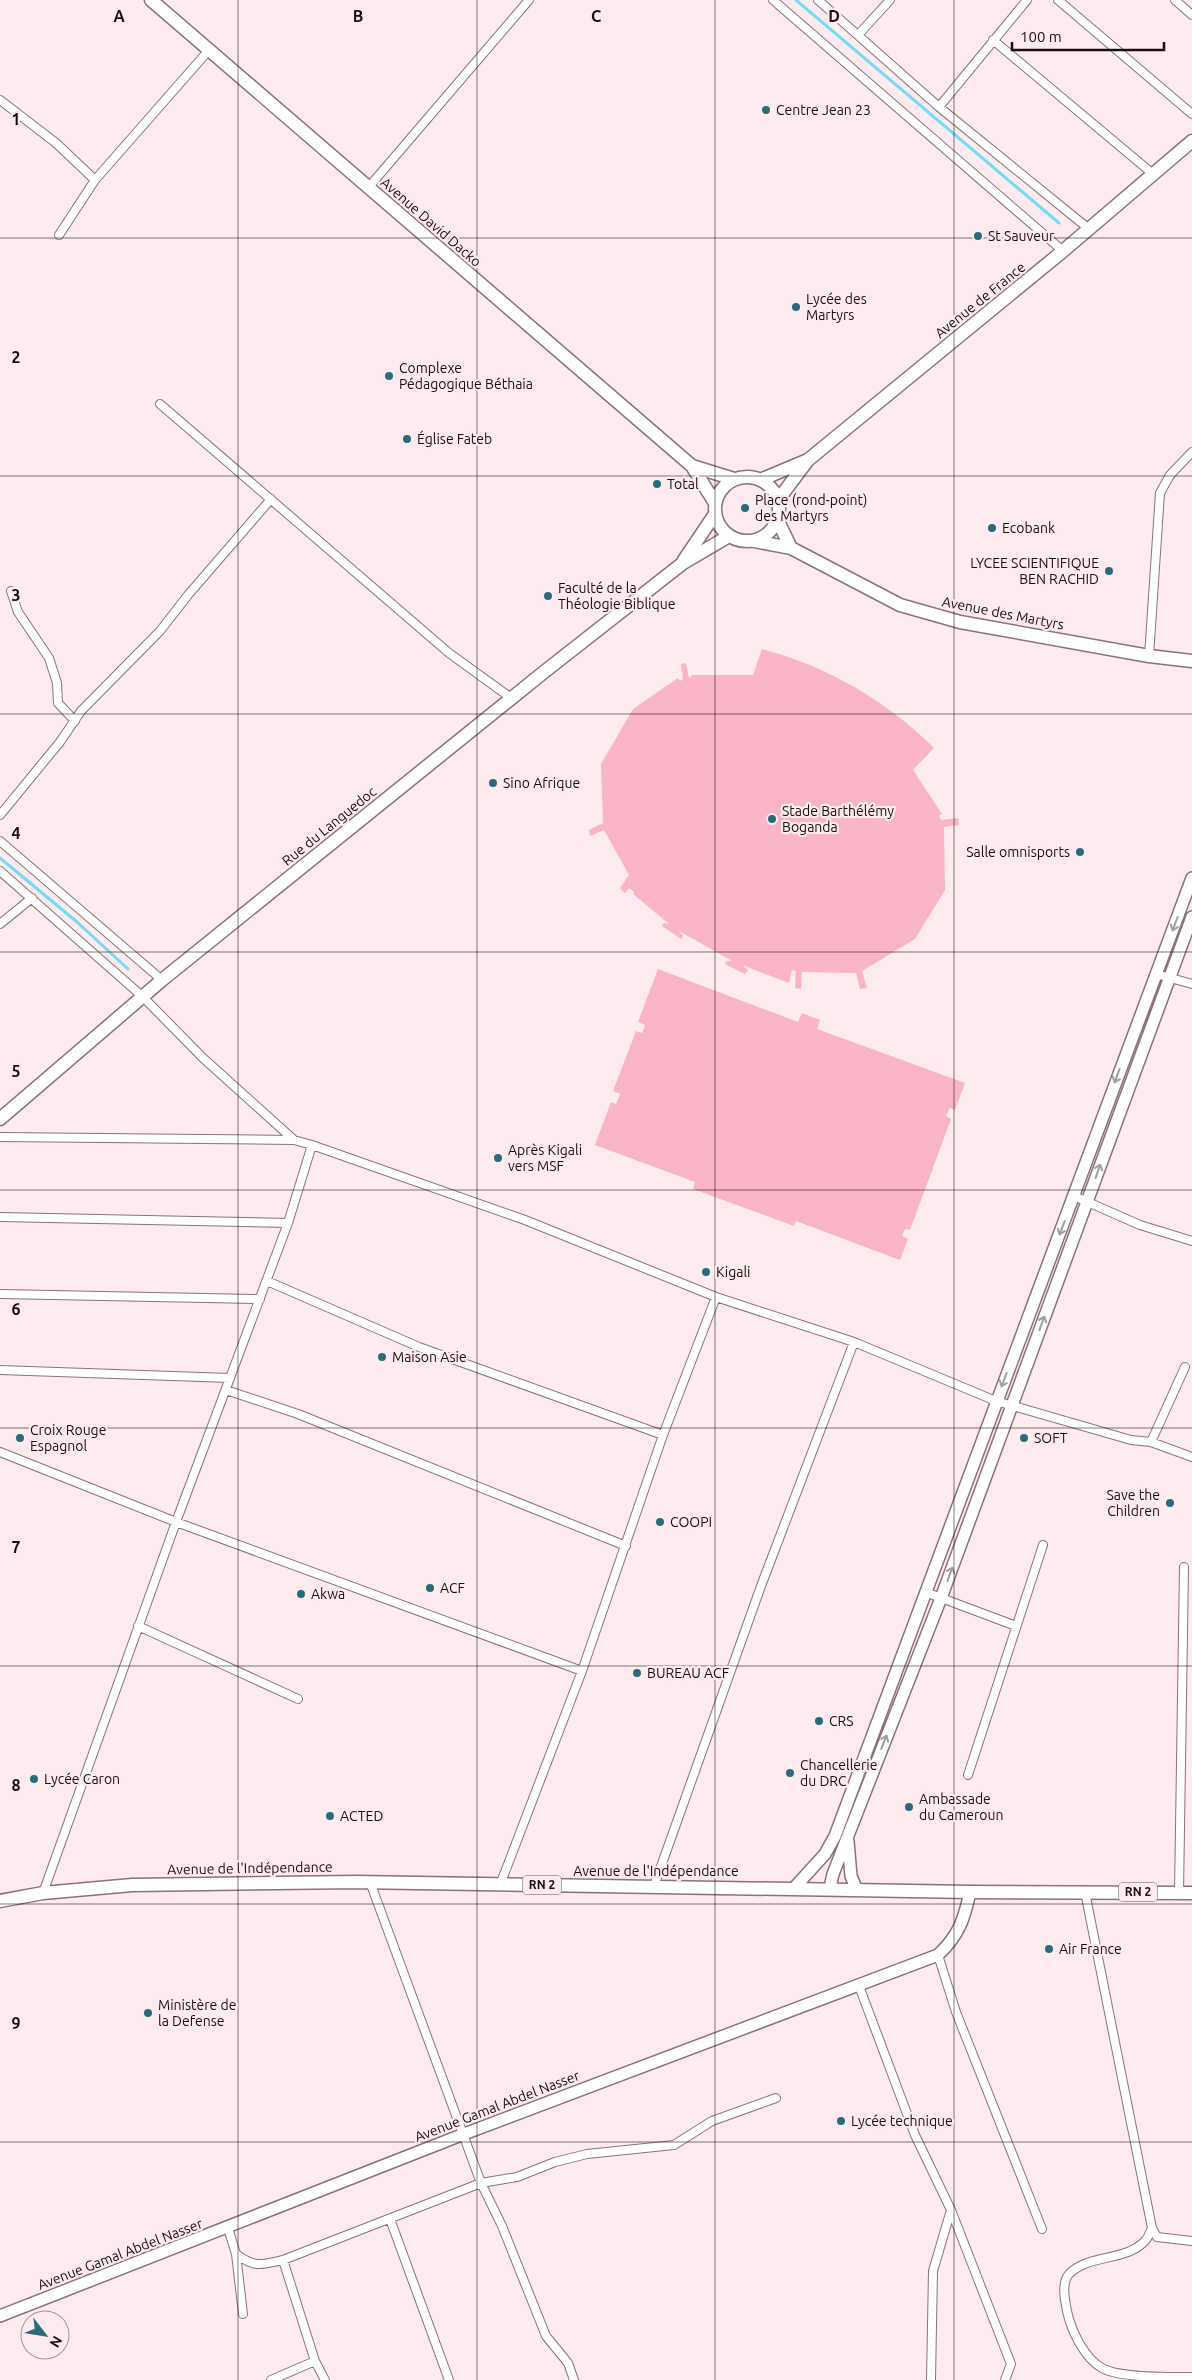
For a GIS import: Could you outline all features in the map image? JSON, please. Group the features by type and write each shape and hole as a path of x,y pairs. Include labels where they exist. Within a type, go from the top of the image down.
{"main road":[{"name":"Avenue David Dacko","path":"151,0 692,466 715,508"},
{"name":"Avenue de France","path":"778,500 808,460 1063,251 1192,141"},
{"name":"Avenue de France","path":"760,480 808,460"},
{"name":"Avenue David Dacko","path":"692,466 734,480"},
{"path":"777,519 765,536 754,541 740,541 729,536 718,524 715,508 722,489 734,480 747,477 760,480 771,487 778,500 777,519 791,548"},
{"name":"Rue du Languedoc","path":"683,562 715,508"},
{"name":"Rue du Languedoc","path":"0,1119 162,980 511,698 683,562 729,536"},
{"name":"Avenue des Martyrs","path":"754,541 791,548 900,605 960,622 1149,656 1192,661"},
{"name":"Avenue de l'Indépendance","path":"0,1901 43,1893 132,1885 370,1882 856,1888 970,1892 1192,1892"}],"street":[{"path":"368,188 530,0"},
{"path":"774,0 1063,251"},
{"path":"818,0 939,107 1089,229"},
{"path":"858,35 890,0"},
{"path":"939,107 1027,0"},
{"path":"1058,0 1192,114"},
{"path":"1175,0 1192,14"},
{"path":"993,40 1154,174"},
{"path":"59,235 95,180 209,50"},
{"path":"0,100 56,142 95,180"},
{"path":"160,404 449,653 511,698"},
{"path":"1149,656 1160,493 1170,475 1192,452"},
{"path":"0,815 42,765 81,711 160,631 188,595 271,499"},
{"path":"11,591 18,612 49,658 57,683 58,703 75,721"},
{"path":"0,841 162,980"},
{"path":"0,871 143,997 203,1058 294,1140"},
{"path":"795,1887 826,1854 835,1836 928,1593 996,1401 1192,878"},
{"path":"0,924 32,898"},
{"path":"830,1888 833,1874 941,1598 1192,917"},
{"path":"1156,974 1192,984"},
{"path":"0,1137 294,1140 525,1220 716,1298 854,1342 996,1401 1130,1440 1151,1442 1192,1457"},
{"path":"43,1893 176,1522 288,1223 312,1145"},
{"path":"1074,1196 1140,1225 1192,1242"},
{"path":"0,1217 288,1223"},
{"path":"267,1281 419,1347 663,1435"},
{"path":"0,1294 260,1299"},
{"path":"500,1885 582,1671 663,1435 716,1298"},
{"path":"654,1886 762,1586 854,1342"},
{"path":"1151,1442 1185,1367"},
{"path":"0,1370 230,1378"},
{"path":"226,1390 298,1414 626,1546"},
{"path":"0,1452 176,1522 582,1671"},
{"path":"968,1775 1043,1545"},
{"path":"1179,1892 1184,1568"},
{"path":"928,1593 1016,1626"},
{"path":"138,1626 298,1699"},
{"path":"848,1836 848,1857 856,1888"},
{"path":"370,1882 481,2183 502,2226 546,2336 568,2362 574,2380"},
{"name":"Avenue Gamal Abdel Nasser","path":"0,2316 464,2134 938,1955 952,1941 960,1928 970,1892"},
{"path":"1085,1892 1152,2228 1157,2237 1192,2240"},
{"path":"938,1955 956,2012 1042,2229"},
{"path":"859,1986 915,2135 951,2210 1011,2364 1005,2380"},
{"path":"236,2254 249,2264 257,2265 283,2260 481,2183 518,2177 555,2162 587,2154 674,2145 712,2120 776,2098"},
{"path":"931,2380 932,2271 951,2210"},
{"path":"390,2218 449,2380"},
{"path":"228,2228 236,2254 243,2314"},
{"path":"1152,2228 1145,2241 1128,2252 1080,2265 1068,2276 1064,2294 1070,2323 1086,2354 1101,2368 1115,2373 1192,2378"},
{"path":"283,2260 315,2361 325,2380"},
{"path":"271,2380 315,2361"}],"shaded area":[{"name":"Stade Barthélémy Boganda","path":"762,649 786,656 833,675 876,701 916,731 934,748 913,770 942,814 939,815 941,820 958,818 959,825 944,827 945,890 915,939 862,971 867,988 860,989 856,973 802,972 801,989 795,988 796,971 792,970 789,983 742,965 748,970 745,974 725,964 726,961 732,961 679,931 683,936 681,939 662,926 664,923 669,924 633,894 634,892 629,888 625,893 620,888 629,875 604,830 590,836 589,830 603,823 601,764 633,709 678,678 680,681 683,679 681,664 686,663 689,678 693,675 753,675"},
{"path":"658,969 798,1022 802,1013 820,1020 817,1029 965,1083 955,1110 950,1108 946,1116 951,1119 910,1230 905,1229 902,1236 908,1239 900,1260 796,1221 794,1226 693,1189 695,1182 595,1145 611,1102 616,1104 620,1094 613,1091 636,1031 642,1033 645,1025 638,1022"}],"waterway":[{"path":"796,0 1059,223"},
{"path":"0,858 77,922 128,969"}],"place":[{"name":"Centre Jean 23","path":"766,110"},
{"name":"St Sauveur","path":"978,236"},
{"name":"Lycée des Martyrs","path":"796,307"},
{"name":"Complexe Pédagogique Béthaia","path":"389,376"},
{"name":"Église Fateb","path":"407,439"},
{"name":"Total","path":"657,484"},
{"name":"Place (rond-point) des Martyrs","path":"745,508"},
{"name":"Ecobank","path":"992,528"},
{"name":"LYCEE SCIENTIFIQUE BEN RACHID","path":"1109,571"},
{"name":"Faculté de la Théologie Biblique","path":"548,596"},
{"name":"Sino Afrique","path":"493,783"},
{"name":"Stade Barthélémy Boganda","path":"772,819"},
{"name":"Salle omnisports","path":"1080,852"},
{"name":"Après Kigali vers MSF","path":"498,1158"},
{"name":"Kigali","path":"706,1272"},
{"name":"Maison Asie","path":"382,1357"},
{"name":"Croix Rouge Espagnol","path":"20,1438"},
{"name":"SOFT","path":"1024,1438"},
{"name":"Save the Children","path":"1170,1503"},
{"name":"COOPI","path":"660,1522"},
{"name":"ACF","path":"430,1588"},
{"name":"Akwa","path":"301,1594"},
{"name":"BUREAU ACF","path":"637,1673"},
{"name":"CRS","path":"819,1721"},
{"name":"Chancellerie du DRC","path":"790,1773"},
{"name":"Lycée Caron","path":"34,1779"},
{"name":"Ambassade du Cameroun","path":"909,1807"},
{"name":"ACTED","path":"330,1816"},
{"name":"Air France","path":"1049,1949"},
{"name":"Ministère de la Defense","path":"148,2013"},
{"name":"Lycée technique","path":"841,2121"}]}
